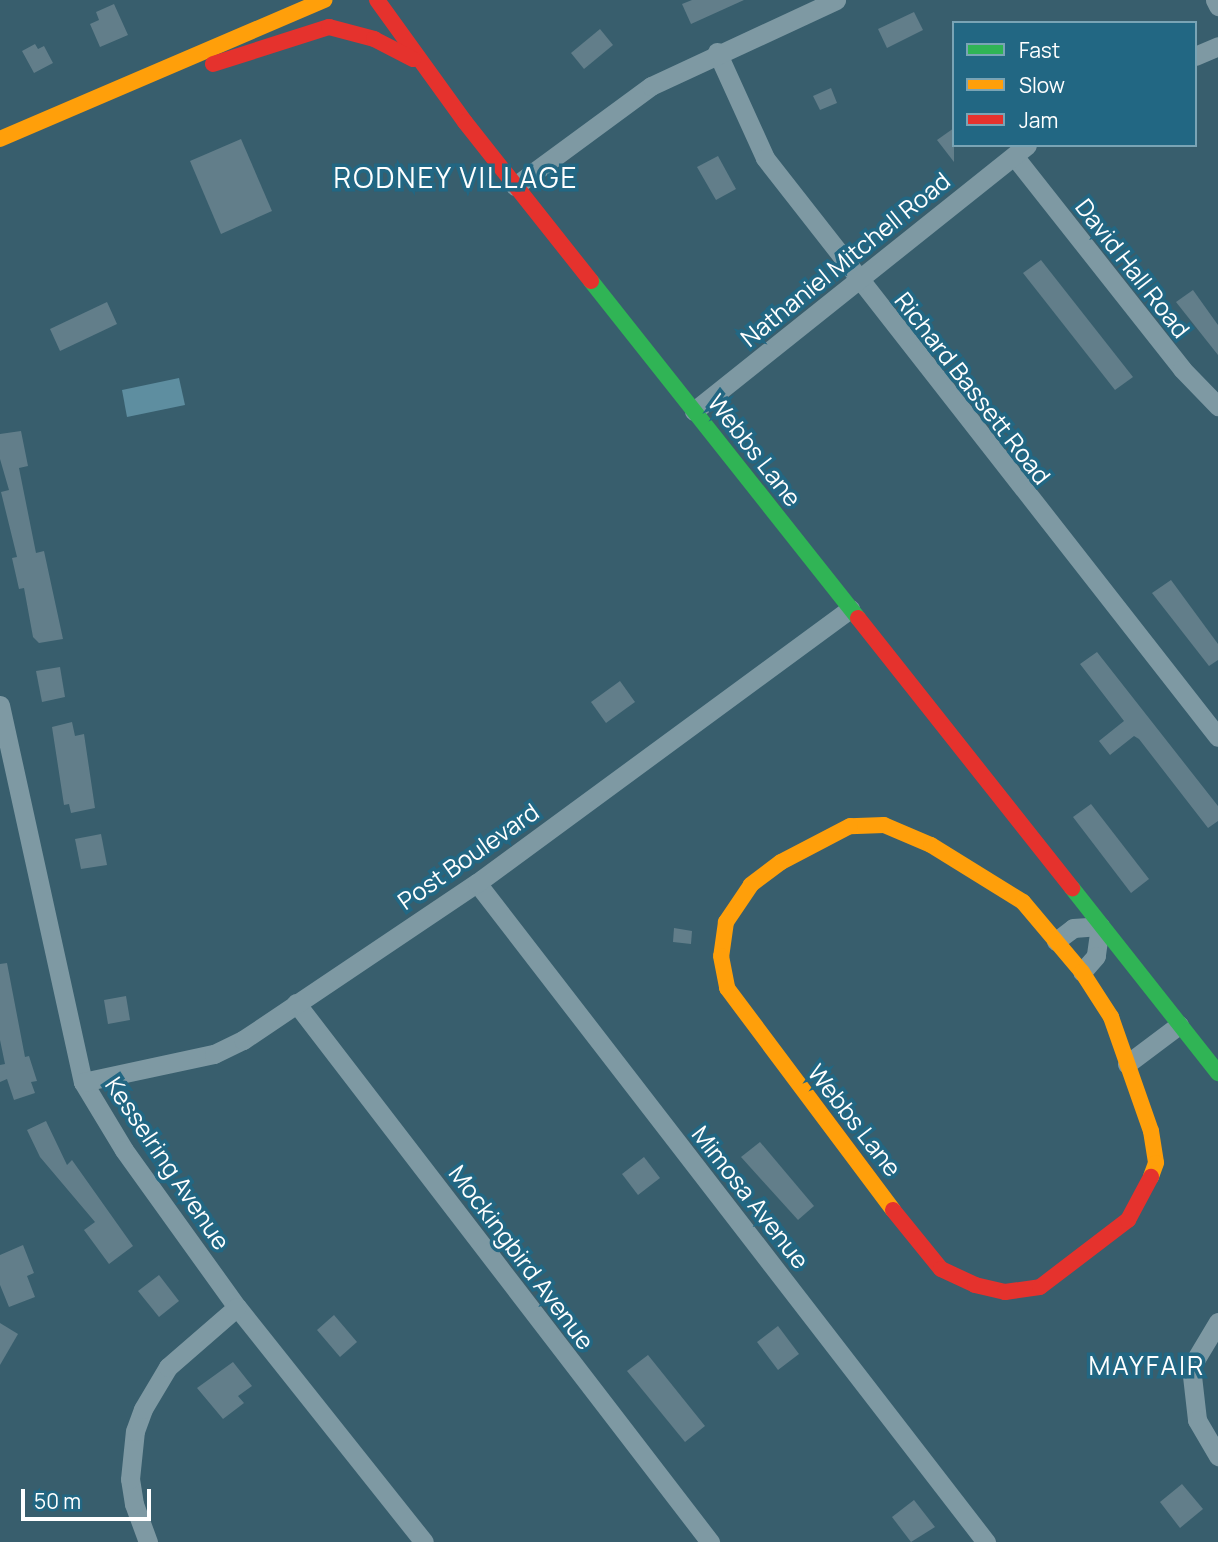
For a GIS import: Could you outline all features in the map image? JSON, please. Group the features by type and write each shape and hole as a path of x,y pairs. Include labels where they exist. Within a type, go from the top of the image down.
{"street":[{"path":"272,24 294,0"},
{"path":"0,139 130,86 325,0"},
{"name":"Webbs Lane","path":"377,0 419,62 515,186 1218,1073"},
{"path":"515,186 632,97 717,52 836,0"},
{"path":"1215,0 1218,6"},
{"path":"130,86 249,55 316,28 356,32 419,62"},
{"path":"1197,55 1218,46"},
{"name":"Richard Bassett Road","path":"717,52 765,158 857,281 1218,737"},
{"name":"Nathaniel Mitchell Road","path":"694,411 1021,151"},
{"name":"David Hall Road","path":"1021,151 1182,369 1218,406"},
{"name":"Post Boulevard","path":"83,1082 214,1054 477,883 850,609"},
{"name":"Kesselring Avenue","path":"0,705 83,1082 124,1150 237,1307 424,1542"},
{"name":"Webbs Lane","path":"884,825 931,845 1023,902 1082,972 1111,1017 1151,1131 1156,1163 1146,1194 1128,1220 1040,1287 1005,1292 975,1285 941,1269 837,1140 749,1024 727,988 721,956 726,922 751,885 781,862 850,826 884,825"},
{"name":"Mimosa Avenue","path":"477,883 986,1542"},
{"path":"1056,941 1073,928 1100,926 1096,956 1082,972"},
{"name":"Mockingbird Avenue","path":"296,1003 710,1542"},
{"path":"1127,1064 1179,1025"},
{"path":"148,1542 134,1504 130,1479 142,1409 168,1367 237,1307"},
{"path":"1218,1322 1191,1367 1197,1420 1218,1456"}],"water":[{"path":"179,378 185,405 127,417 122,390"}],"building":[{"path":"692,0 744,0 691,24 682,4"},
{"path":"114,4 128,35 100,47 90,24 99,20 96,12"},
{"path":"914,12 923,30 887,48 878,29"},
{"path":"600,29 613,45 584,69 571,53"},
{"path":"35,44 38,49 44,46 53,63 34,73 22,51"},
{"path":"831,88 837,103 820,110 813,96"},
{"path":"952,129 954,162 937,140"},
{"path":"241,139 272,211 221,234 190,161"},
{"path":"718,156 736,189 716,200 697,167"},
{"path":"1041,260 1133,377 1115,390 1023,273"},
{"path":"1193,290 1218,325 1218,355 1176,302"},
{"path":"107,302 117,324 60,351 50,329"},
{"path":"21,431 28,466 19,468 36,553 44,551 63,639 39,643 33,637 24,588 19,589 12,558 17,557 1,492 9,490 0,459 0,434"},
{"path":"1171,580 1218,644 1218,660 1209,666 1152,593"},
{"path":"1097,652 1218,806 1218,821 1208,828 1139,739 1134,736 1110,755 1099,741 1124,721 1080,664"},
{"path":"60,667 65,697 42,702 36,671"},
{"path":"620,681 635,702 606,723 591,702"},
{"path":"72,722 75,736 84,734 95,808 71,813 69,804 64,805 52,727"},
{"path":"1091,804 1149,879 1131,893 1073,817"},
{"path":"101,834 107,865 81,869 75,839"},
{"path":"674,928 692,931 691,944 673,942"},
{"path":"7,963 25,1057 29,1056 37,1081 31,1082 35,1093 14,1100 7,1079 0,1082 0,1065 5,1064 0,1040 0,964"},
{"path":"126,996 130,1020 108,1024 104,1000"},
{"path":"46,1121 67,1165 72,1160 133,1246 109,1264 84,1230 95,1222 40,1157 27,1130"},
{"path":"760,1142 814,1206 798,1220 741,1157"},
{"path":"644,1157 660,1178 638,1195 622,1174"},
{"path":"23,1245 34,1273 27,1276 35,1297 9,1307 0,1285 0,1255"},
{"path":"159,1275 179,1301 159,1317 138,1291"},
{"path":"334,1315 357,1342 340,1357 317,1330"},
{"path":"0,1323 18,1334 0,1365"},
{"path":"778,1326 799,1354 778,1370 757,1342"},
{"path":"648,1355 705,1426 685,1442 627,1371"},
{"path":"233,1362 252,1386 238,1396 244,1403 223,1419 197,1388"},
{"path":"1182,1484 1203,1509 1180,1528 1160,1502"},
{"path":"914,1500 935,1527 911,1542 892,1517"}],"traffic: fast":[{"path":"591,281 858,618"},
{"path":"1072,888 1218,1073"}],"traffic: slow":[{"path":"0,139 325,0"},
{"path":"884,825 931,845 1023,902 1082,972 1111,1017 1151,1131 1156,1163 1151,1177"},
{"path":"884,825 850,826 781,862 751,885 726,922 721,956 727,988 893,1210"}],"traffic: jam":[{"path":"377,0 465,122 591,281"},
{"path":"213,64 329,27 374,39 413,59"},
{"path":"858,618 1072,888"},
{"path":"893,1210 941,1269 975,1285 1005,1292 1040,1287 1128,1220 1151,1177"}],"district":[{"name":"RODNEY VILLAGE","path":"456,177"},
{"name":"MAYFAIR","path":"1147,1366"}]}
